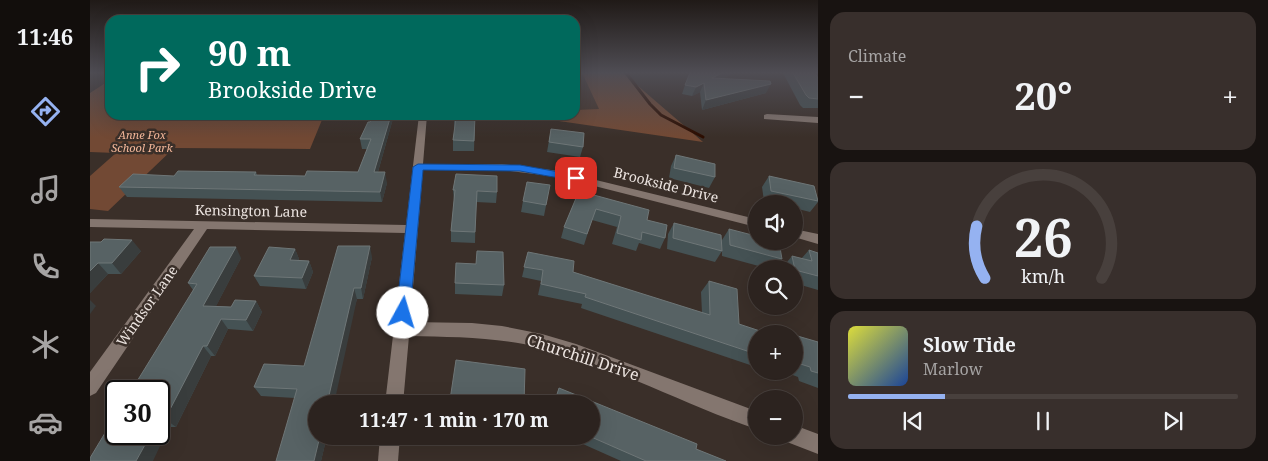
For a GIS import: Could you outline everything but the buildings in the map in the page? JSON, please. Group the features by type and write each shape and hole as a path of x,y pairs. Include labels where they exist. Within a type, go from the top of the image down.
{"street":[{"path":"767,117 818,120"},
{"path":"395,395 423,120"},
{"name":"Brookside Drive","path":"418,167 489,167 540,171 576,178 748,221"},
{"name":"Kensington Lane","path":"90,223 412,229"},
{"name":"Windsor Lane","path":"90,387 203,226"},
{"path":"803,235 818,239"},
{"name":"Churchill Drive","path":"402,330 472,330 502,333 542,341 576,351 748,417"},
{"path":"803,438 818,444"},
{"path":"388,461 389,445"}],"shaded area":[{"path":"580,95 592,95 600,110 580,110"}],"green space":[{"name":"Anne Fox School Park","path":"90,95 105,95 105,120 322,120 310,149 174,148 108,211 90,209 90,176 116,153 90,152"},
{"path":"592,95 648,95 703,142 552,120 580,120 580,110 599,109"}],"waterway":[{"path":"643,95 661,115 703,137"}],"route":[{"path":"403,313 418,167 520,168 576,178"}]}
